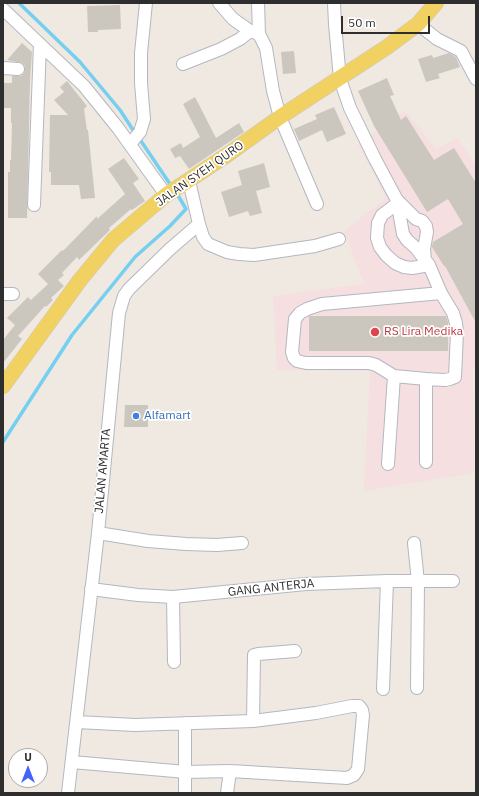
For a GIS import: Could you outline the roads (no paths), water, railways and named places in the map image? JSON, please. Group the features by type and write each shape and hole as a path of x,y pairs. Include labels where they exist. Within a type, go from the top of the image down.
{"main road":[{"name":"JALAN SYEH QURO","path":"3,386 80,280 113,240 167,195 280,117 340,79 418,24 436,3"}],"street":[{"path":"135,138 144,119 141,83 146,3"},
{"path":"219,3 234,19 254,33 266,48 280,117 317,204"},
{"path":"254,33 258,3"},
{"path":"334,3 340,79 354,117 374,159 398,202 426,226 427,232 424,249 427,263"},
{"path":"3,9 84,86 118,128 135,138 167,195"},
{"path":"418,24 437,39 461,51 476,79"},
{"path":"183,64 221,49 254,33"},
{"path":"34,205 40,44"},
{"path":"3,68 18,69"},
{"path":"186,183 203,237 208,244 227,252 254,255 314,246 339,239"},
{"path":"398,202 403,234 406,240 416,248 427,263 453,314 456,323 455,377 450,379 426,379 394,376 379,367 369,364 306,364 297,361 294,358 292,352 293,325 295,319 304,311 322,304 441,293"},
{"path":"398,202 382,215 378,223 376,238 380,247 386,255 404,267 412,268 427,263"},
{"name":"JALAN AMARTA","path":"68,793 98,532 107,426 121,305 124,296 130,289 170,249 199,224"},
{"path":"388,464 394,376"},
{"path":"426,379 426,462"},
{"path":"98,532 148,541 186,544 217,545 242,543"},
{"path":"414,543 418,582 417,688"},
{"path":"383,689 387,581"},
{"name":"GANG ANTERJA","path":"91,589 138,596 173,597 306,584 387,581 453,581"},
{"path":"173,597 174,662"},
{"path":"252,721 254,656 258,654 295,651"},
{"path":"72,762 186,772 230,771 348,778 354,776 358,769 363,716 362,710 359,706 352,706 316,713 252,721 135,725 76,722"},
{"path":"185,723 186,793"},
{"path":"227,793 230,771"}],"waterway":[{"path":"19,3 80,62 120,110 135,133"},
{"path":"139,138 172,187"},
{"path":"3,442 72,335 135,257 170,226 186,209 176,192"}],"place":[{"name":"RS Lira Medika","path":"375,332"},
{"name":"Alfamart","path":"136,416"}]}
